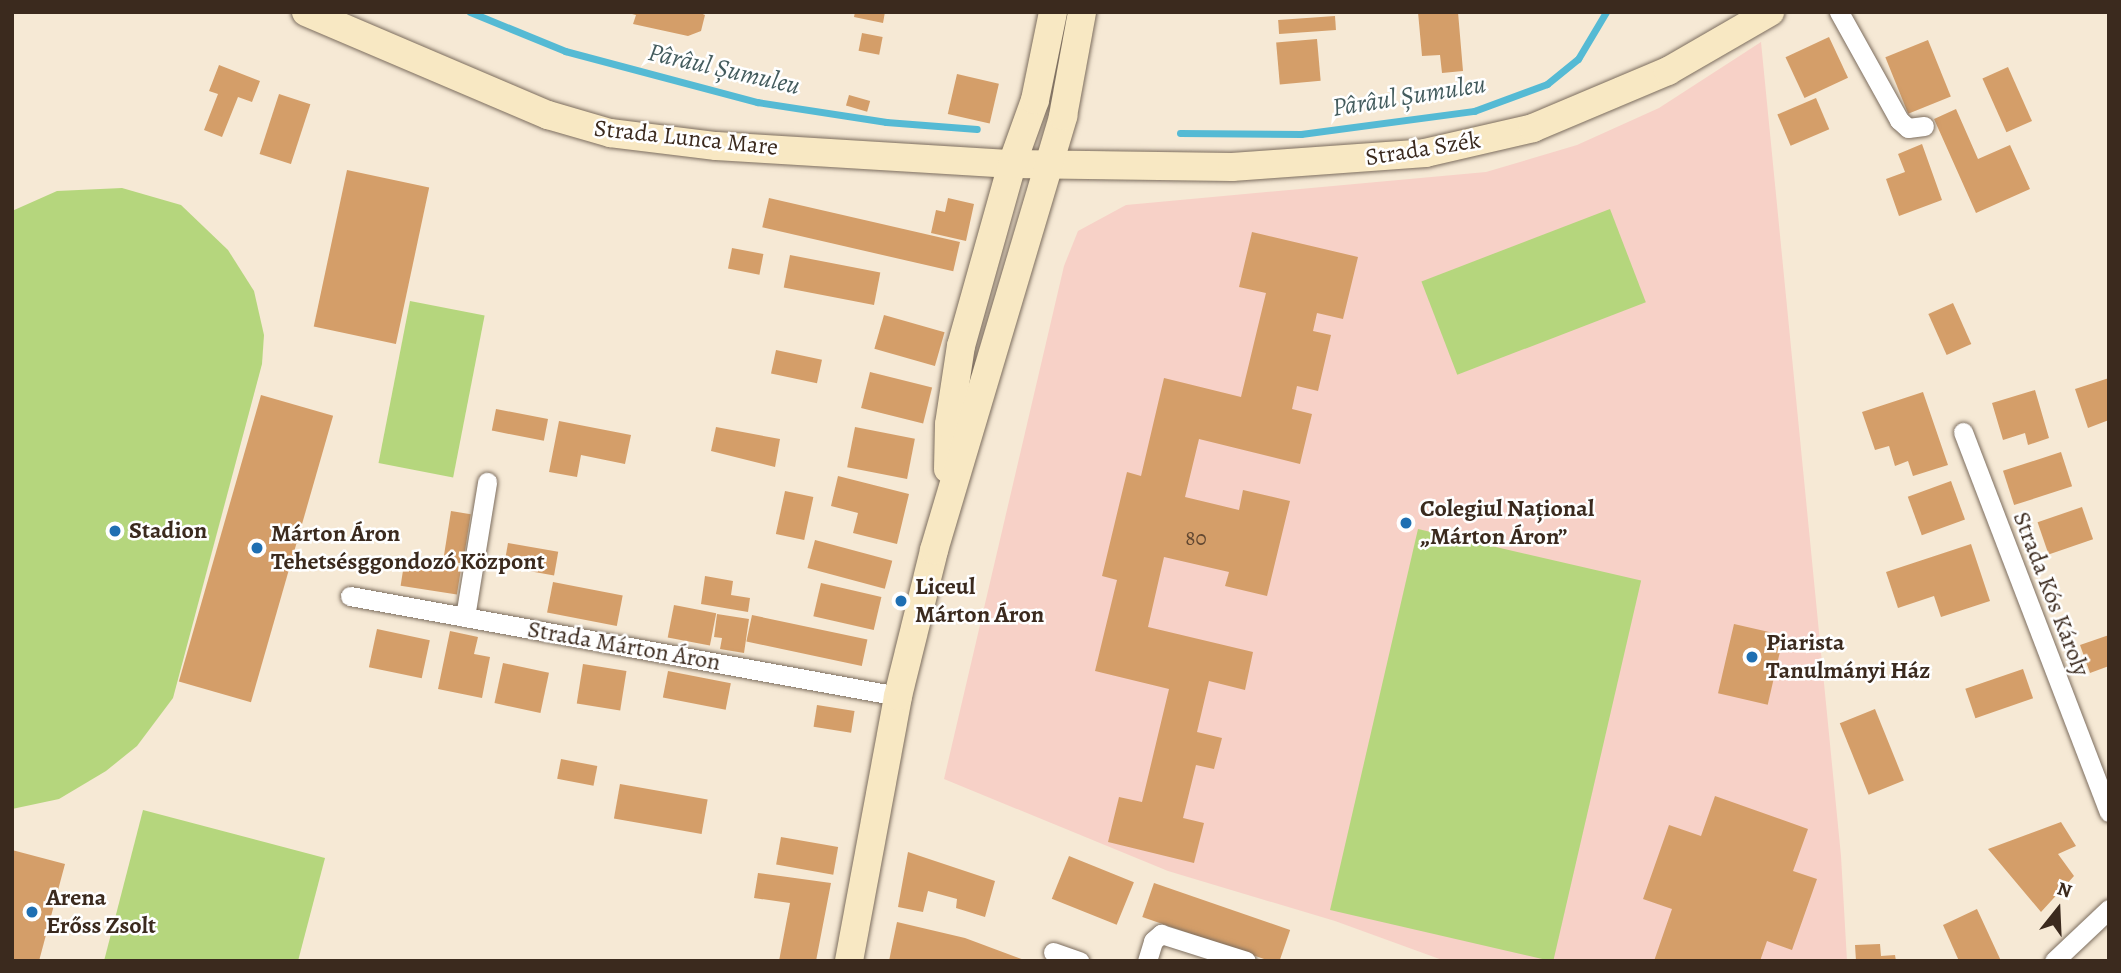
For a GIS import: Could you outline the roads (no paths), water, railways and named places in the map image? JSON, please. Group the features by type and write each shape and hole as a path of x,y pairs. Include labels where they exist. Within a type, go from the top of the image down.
{"main road":[{"name":"Strada Lunca Mare","path":"306,12 548,115 610,133 716,146 1047,165"},
{"path":"947,496 949,424 961,346 1012,164 1035,100 1053,12"},
{"path":"849,961 898,696 947,496 1063,116 1082,12"},
{"name":"Strada Szék","path":"1047,165 1307,165 1469,144 1533,128 1597,103 1668,71 1770,12"}],"street":[{"path":"1839,12 1899,120 1909,128 1924,126"},
{"name":"Strada Kós Károly","path":"1963,432 2109,812"},
{"path":"465,617 487,482"},
{"name":"Strada Márton Áron","path":"350,596 898,696"},
{"path":"2054,961 2109,909"},
{"path":"1147,961 1153,941 1161,934 1246,961"},
{"path":"1053,952 1079,961"}],"waterway":[{"name":"Pârâul Șumuleu","path":"470,12 565,51 757,102 886,122 977,129"},
{"name":"Pârâul Șumuleu","path":"1180,133 1301,134 1474,111 1547,84 1578,59 1606,12"}],"place":[{"name":"Colegiul Național „Márton Áron”","path":"1406,523"},
{"name":"Stadion","path":"115,531"},
{"name":"Márton Áron Tehetsésggondozó Központ","path":"257,548"},
{"name":"Liceul Márton Áron","path":"901,601"},
{"name":"Piarista Tanulmányi Ház","path":"1752,657"},
{"name":"Arena Erőss Zsolt","path":"32,912"}]}
